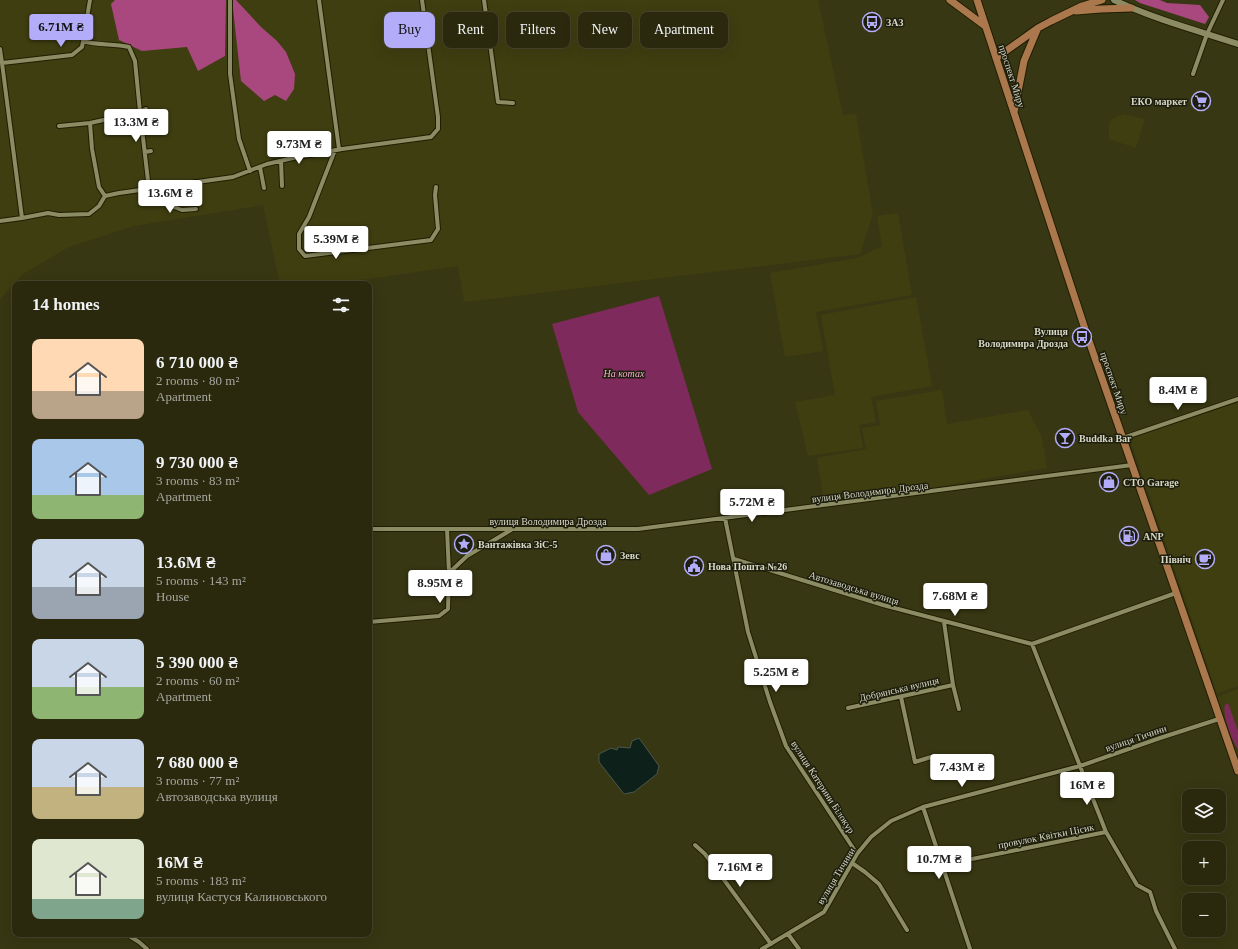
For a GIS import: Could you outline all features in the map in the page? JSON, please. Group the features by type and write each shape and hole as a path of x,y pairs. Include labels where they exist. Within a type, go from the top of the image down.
{"main road":[{"path":"950,0 985,26"},
{"name":"проспект Миру","path":"977,0 1087,335 1238,771"},
{"path":"1072,11 1079,0"},
{"path":"996,58 1038,28 1082,6 1102,0"},
{"path":"1114,0 1164,20 1238,44"},
{"path":"1072,11 1132,8"},
{"path":"1014,114 1024,60 1038,28"}],"street":[{"path":"2,64 72,55 82,47 90,0"},
{"path":"230,0 230,74 239,139 250,171"},
{"path":"319,0 337,150 309,217 299,234 300,249 305,256 432,240 438,229 435,195 436,187"},
{"path":"0,221 48,213 59,215 89,214 99,206 105,196 233,177 280,161 337,150 431,137 438,129 438,116 422,0"},
{"path":"484,0 498,102 513,103"},
{"path":"1193,74 1207,34 1223,0"},
{"path":"83,41 98,44 118,44 129,46 135,60 141,126 149,166 149,189"},
{"path":"0,49 22,218"},
{"path":"59,126 90,123 140,112 146,109"},
{"path":"90,123 92,149 98,187 105,196"},
{"path":"141,126 150,125"},
{"path":"145,152 151,151"},
{"path":"280,161 282,186"},
{"path":"260,167 264,188"},
{"path":"167,187 174,207 182,210 196,209"},
{"path":"1123,438 1238,399"},
{"name":"вулиця Володимира Дрозда","path":"372,529 638,529 1132,465"},
{"name":"вулиця Катерини Білокур","path":"725,518 748,632 770,702 786,746 857,854"},
{"path":"372,622 439,616 448,609 450,573 447,529"},
{"path":"450,573 467,556 512,529"},
{"name":"Автозаводська вулиця","path":"734,559 883,605 1032,644"},
{"path":"1175,949 1156,911 1150,892 1137,885 1106,832 1032,644 1176,593"},
{"name":"Добрянська вулиця","path":"944,622 953,685 959,709"},
{"name":"Добрянська вулиця","path":"848,708 953,685"},
{"path":"901,696 915,762 931,757"},
{"name":"вулиця Тичини","path":"762,949 824,912 857,854 871,837 891,821 923,807 1080,766 1219,719"},
{"path":"923,807 970,949"},
{"name":"провулок Квітки Цісик","path":"942,865 1106,832"},
{"path":"695,845 706,854 771,944"},
{"path":"852,863 879,884 907,930"},
{"path":"788,934 799,949"},
{"path":"131,937 147,949"}],"shaded area":[{"path":"0,0 818,0 843,115 856,114 873,214 860,254 464,302 458,266 353,281 279,281 263,205 134,226 69,247 23,274 17,281 12,281 12,286 0,299"},
{"path":"115,0 226,0 225,56 198,71 187,47 142,51 119,40 111,4"},
{"path":"232,0 236,0 286,52 295,74 294,89 286,101 275,95 264,101 241,81"},
{"path":"1135,0 1160,0 1167,3 1200,5 1209,17 1205,24 1140,3"},
{"path":"1123,114 1145,119 1136,148 1109,139 1109,124 1112,119"},
{"path":"898,213 912,295 816,312 823,351 785,357 770,273 857,258 882,246 877,216"},
{"path":"916,297 932,386 871,397 876,422 859,425 863,448 808,456 795,402 835,395 821,315"},
{"path":"942,390 947,424 1028,410 1042,437 1047,468 825,506 817,458 866,449 862,428 880,425 876,401"},
{"path":"1238,402 1238,686 1217,693 1130,439"},
{"path":"1238,689 1238,756 1217,697"},
{"path":"639,738 659,766 657,774 634,792 624,794 599,762 599,754 611,748 617,750 618,747 630,748 632,741"}],"green space":[{"name":"На котах","path":"659,296 712,469 649,495 578,412 552,324"},
{"path":"1228,703 1238,731 1238,749 1230,734 1226,721 1224,709 1225,705"}],"place":[{"name":"ЗАЗ","path":"872,22"},
{"name":"ЕКО маркет","path":"1201,101"},
{"name":"Вулиця Володимира Дрозда","path":"1082,337"},
{"name":"Buddka Bar","path":"1065,438"},
{"name":"СТО Garage","path":"1109,482"},
{"name":"ANP","path":"1129,536"},
{"name":"Вантажівка ЗіС-5","path":"464,544"},
{"name":"Зевс","path":"606,555"},
{"name":"Північ","path":"1205,559"},
{"name":"Нова Пошта №26","path":"694,566"}]}
